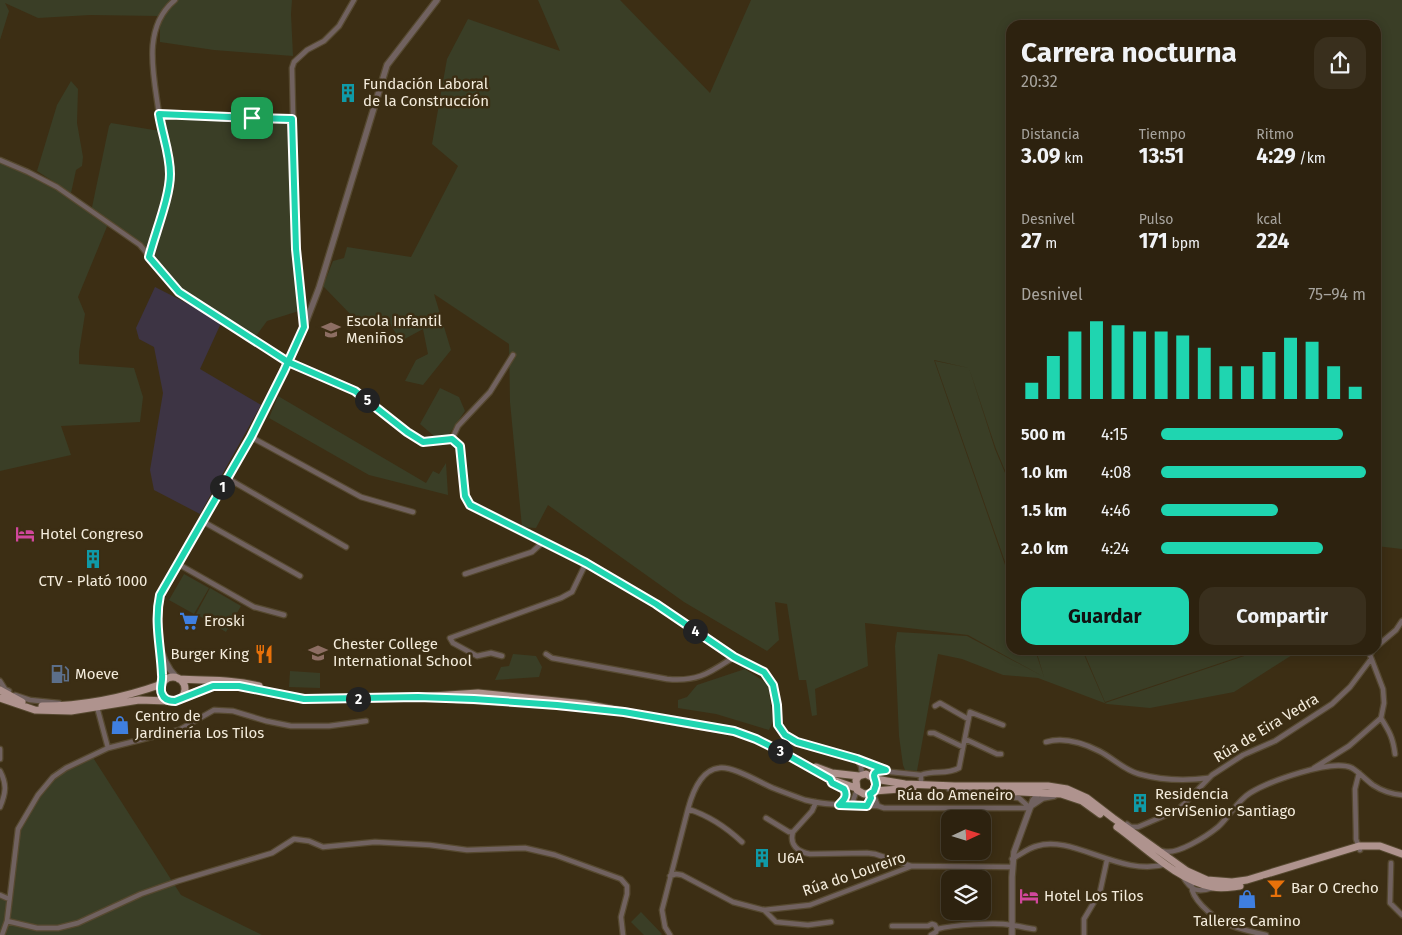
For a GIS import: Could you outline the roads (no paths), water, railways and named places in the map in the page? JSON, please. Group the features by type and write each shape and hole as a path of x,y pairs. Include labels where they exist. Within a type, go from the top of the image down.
{"main road":[{"path":"96,705 162,684 167,679 242,682 273,690 280,694"},
{"path":"178,679 184,688 181,698"},
{"path":"162,684 162,694 169,700"},
{"path":"2,697 36,706 96,705 139,700 175,701 213,686 239,686 304,699 478,694 514,696 585,704 734,731 756,739 830,779 857,789 862,794 905,788 1040,792 1068,796 1082,801 1095,810 1166,864 1184,873 1207,880 1232,882 1247,880 1360,848 1380,846 1402,854"},
{"path":"794,759 832,773 869,774 905,784 1060,787 1078,792 1157,849 1196,884 1213,887 1240,886 1360,848 1386,851 1402,859"},
{"path":"857,789 856,780 861,775"},
{"path":"872,792 876,785 874,776"}],"street":[{"path":"149,257 170,175 168,150 159,114 152,41 160,16 175,0"},
{"path":"304,327 296,249 292,119 292,76 294,62 307,50 324,41 339,26 354,0"},
{"path":"162,684 157,610 160,595 251,437 304,327 319,288 387,65 437,0"},
{"path":"159,114 292,119"},
{"path":"0,160 57,187 140,245 179,292 288,362 355,391 407,432 423,442 452,439 460,446 465,496 470,505 586,563 656,604 734,657 764,672 773,685 778,725 785,735 797,742 857,759 897,773 952,772 959,768 970,712 1003,725"},
{"path":"452,439 458,426 490,392 513,355"},
{"path":"251,437 361,497 413,512"},
{"path":"226,478 346,547"},
{"path":"202,521 300,576"},
{"path":"465,574 532,552 543,542"},
{"path":"502,656 491,653 477,656 453,644 450,638 561,598 572,592 586,563"},
{"path":"178,564 254,607 284,615"},
{"path":"1381,643 1396,630 1402,621"},
{"path":"161,649 170,671 178,679"},
{"path":"546,654 552,658 562,660 667,679 686,680 708,674 734,657"},
{"path":"1311,770 1349,746 1381,718 1384,703 1383,690 1370,655"},
{"name":"Rúa de Eira Vedra","path":"1142,826 1178,810 1199,791 1208,778 1243,755 1275,741 1332,704 1352,685 1371,659"},
{"path":"0,680 5,689 16,696 30,700 96,705 108,748"},
{"path":"935,706 940,703 968,719"},
{"path":"2,935 7,921 18,829 38,795 53,777 66,768 108,748 179,730 214,710 233,711 291,726 329,726 366,721"},
{"path":"1381,718 1394,740 1395,754"},
{"path":"930,733 934,733 963,747"},
{"path":"965,739 997,754 1001,754"},
{"path":"1046,742 1061,740 1099,751 1128,770 1139,774 1188,781 1208,778"},
{"path":"0,749 0,758"},
{"path":"857,759 861,766 861,775"},
{"path":"868,763 874,776"},
{"path":"1157,849 1170,853 1181,849 1217,827 1248,794 1311,770 1324,767 1346,766 1359,773 1374,786 1391,794 1402,795"},
{"name":"Rúa do Ameneiro","path":"670,935 665,927 662,910 688,809 698,784 711,771 718,768 734,771 790,795 816,802 839,805 878,806 884,808 1030,808"},
{"path":"874,776 877,771 886,770"},
{"path":"0,771 5,780 5,794 0,807"},
{"path":"1359,773 1355,788 1356,839 1360,848"},
{"path":"921,774 921,784"},
{"path":"830,779 832,783 846,792 844,800 839,805"},
{"path":"850,806 857,789"},
{"path":"949,789 1019,798 1030,808"},
{"path":"1012,935 1012,859 1016,843 1036,796 1046,789 1088,798"},
{"path":"867,806 872,792"},
{"path":"872,792 878,806"},
{"path":"1030,808 1043,798 1068,796"},
{"path":"816,802 812,811 793,832 793,843 799,850 810,854 875,854 912,866"},
{"path":"688,809 734,834 742,842"},
{"path":"1104,811 1113,814 1131,827 1142,826"},
{"path":"766,818 789,832 793,832"},
{"path":"1142,826 1139,832 1145,840"},
{"path":"7,921 37,928 58,928 78,922 150,890 272,853 294,839 309,841 323,847 375,842 467,850 525,848 555,855 621,879 627,886 627,894 621,917 623,935"},
{"path":"1012,859 1036,846 1057,845 1067,846 1107,860 1148,867 1166,864"},
{"path":"1181,849 1176,854 1176,858 1184,873"},
{"path":"1163,854 1172,865 1196,884 1216,885 1232,882"},
{"path":"1084,935 1084,919 1100,892 1107,860"},
{"path":"1392,863 1390,903 1402,915"},
{"name":"Rúa do Loureiro","path":"670,876 682,875 733,902 764,910 810,905 912,866 1012,867"},
{"path":"1196,884 1198,896 1202,904"},
{"path":"1196,884 1193,895 1213,915 1227,924 1266,935"},
{"path":"0,895 9,899"},
{"name":"Rúa do Loureiro","path":"764,910 776,922 808,925 831,922"},
{"path":"892,926 928,926 933,924 936,929"},
{"path":"936,929 945,927 1012,925 1034,930"},
{"path":"928,926 927,931 932,935 936,932 936,929"}],"place":[{"name":"Fundación Laboral de la Construcción","path":"348,93"},
{"name":"Escola Infantil Meniños","path":"331,330"},
{"name":"Hotel Congreso","path":"25,534"},
{"name":"CTV - Plató 1000","path":"93,559"},
{"name":"Eroski","path":"189,621"},
{"name":"Chester College International School","path":"318,653"},
{"name":"Burger King","path":"264,654"},
{"name":"Moeve","path":"60,674"},
{"name":"Centro de Jardinería Los Tilos","path":"120,725"},
{"name":"Residencia ServiSenior Santiago","path":"1140,803"},
{"name":"U6A","path":"762,858"},
{"name":"Bar O Crecho","path":"1276,888"},
{"name":"Hotel Los Tilos","path":"1029,896"},
{"name":"Talleres Camino","path":"1247,899"}]}
